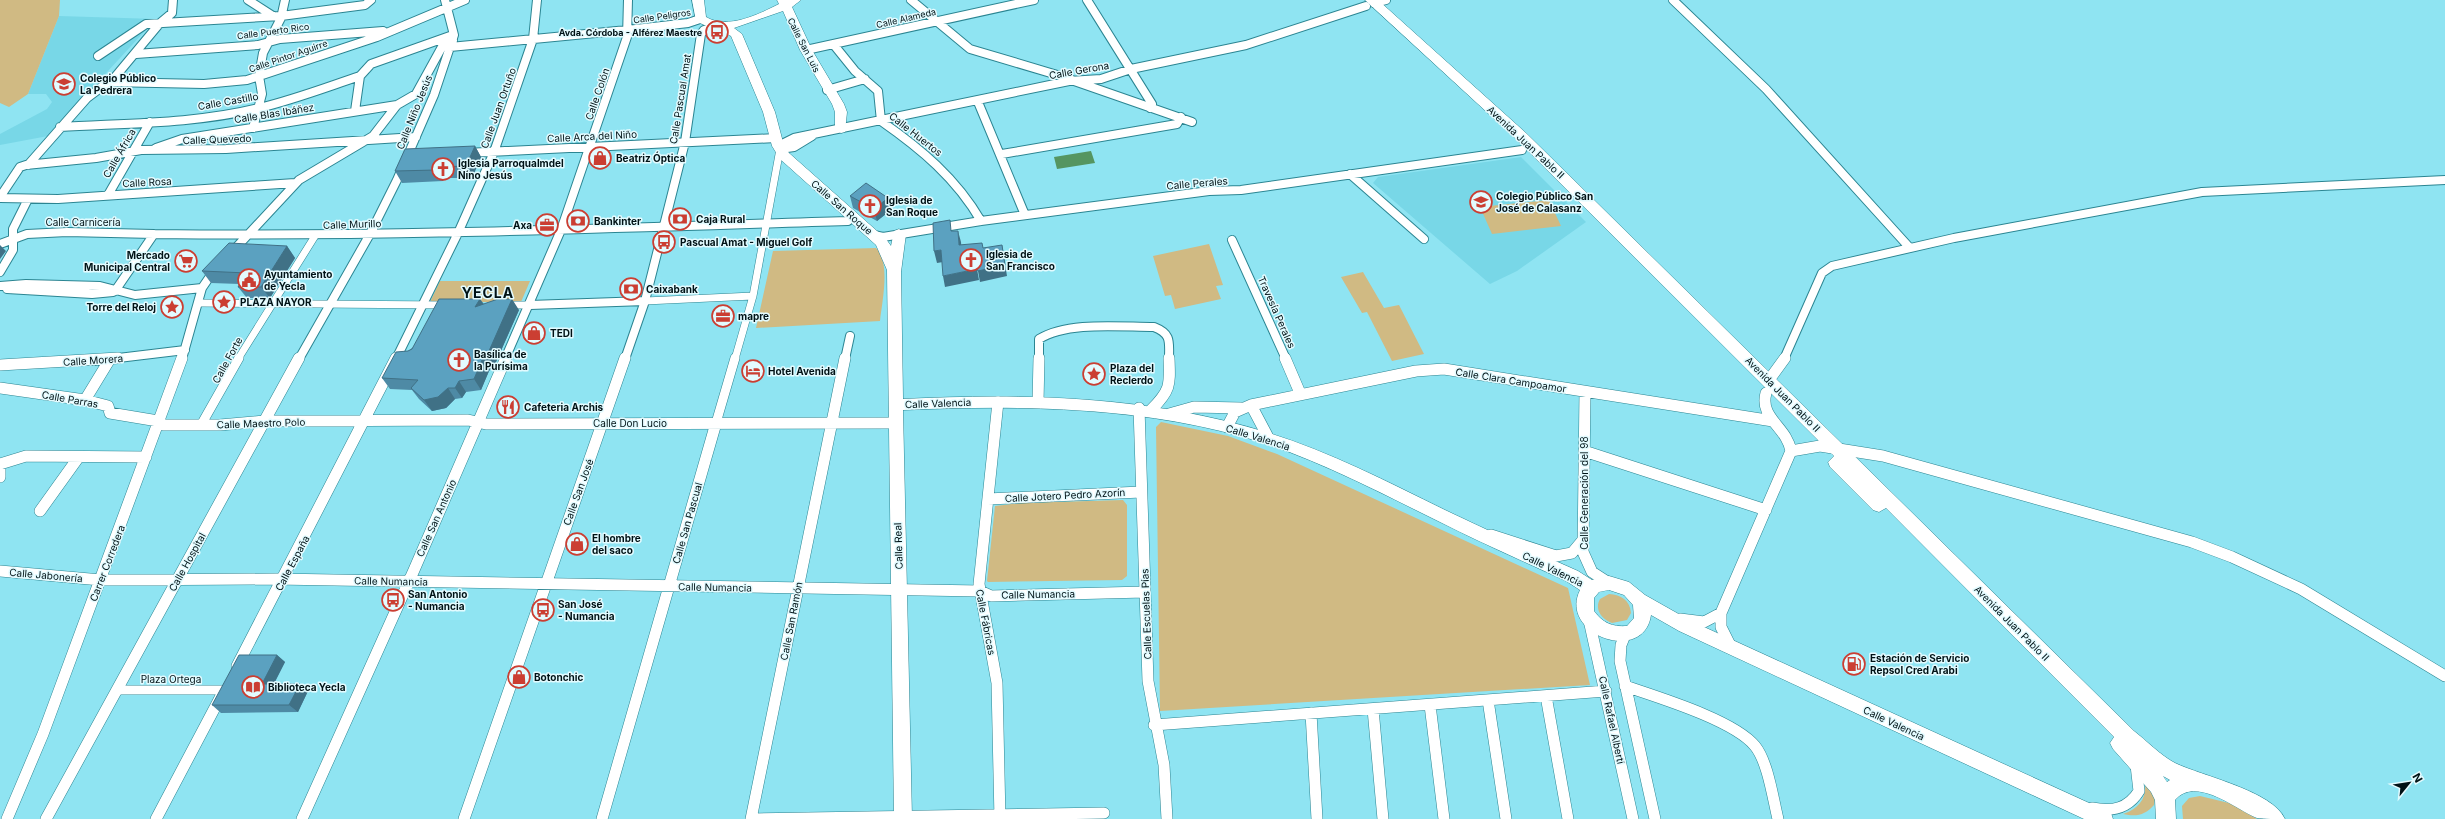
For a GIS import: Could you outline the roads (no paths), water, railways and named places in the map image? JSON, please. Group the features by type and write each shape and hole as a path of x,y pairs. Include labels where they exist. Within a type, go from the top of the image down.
{"main road":[{"path":"698,0 700,19 736,34 763,95 778,144"},
{"path":"720,27 788,2"},
{"name":"Calle San Luis","path":"788,2 806,50 839,108 841,128"},
{"name":"Avenida Juan Pablo II","path":"1371,2 1767,386 1836,447 2127,737 2166,768 2198,783"},
{"name":"Avenida Juan Pablo II","path":"1371,2 1521,136 1767,386 1820,446 2135,759 2158,785 2164,812"},
{"name":"Calle San Roque","path":"778,144 793,165 853,217 887,250 894,272"},
{"path":"894,272 899,234"},
{"name":"Calle Real","path":"894,272 895,423 903,818"},
{"name":"Calle Valencia","path":"895,405 1038,402 1145,409 1227,427 1269,439 1342,467 1477,533 1572,576 1592,589"},
{"path":"1609,583 1626,588 1639,600 1644,616 1640,626 1625,635 1609,634 1594,626 1589,620 1583,605 1586,595 1592,589 1609,583"},
{"name":"Calle Valencia","path":"1639,600 1685,626 2102,819"},
{"name":"Calle Valencia","path":"1640,626 1662,622 1685,626"},
{"path":"2164,812 2177,786 2198,783 2210,785 2243,798 2275,819"}],"street":[{"path":"0,197 25,165 90,94 108,82 136,54 160,23 174,11 173,0"},
{"path":"248,0 277,16"},
{"path":"253,128 262,94 259,76 263,53 269,42 277,16 285,0"},
{"path":"98,56 142,25 277,16 362,5 371,0"},
{"name":"Calle Pintor Aguirre","path":"108,82 210,84 237,82 377,38 389,31 411,24 446,4 464,0"},
{"name":"Calle Juan Ortuño","path":"423,306 458,233 494,152 533,39 538,0"},
{"name":"Calle Colón","path":"530,305 561,230 591,146 627,30 628,0"},
{"path":"911,0 970,48 1054,74 1069,82 1181,117 1192,122"},
{"name":"Calle Alameda","path":"806,50 1034,0"},
{"path":"1087,0 1152,104 1150,108"},
{"path":"1673,0 1766,89 1909,247"},
{"name":"Calle Gerona","path":"778,144 794,147 816,134 841,128 978,102 1069,82 1088,82 1131,69 1246,45 1371,2"},
{"path":"0,287 19,291 92,294 115,291 135,295 176,292 202,288 208,276 295,183 369,139 397,105 416,94 443,45 452,41 446,4"},
{"name":"Calle Peligros","path":"360,76 371,64 452,41 533,39 688,24 700,19"},
{"path":"688,24 696,26 701,34 704,30 720,27"},
{"name":"Calle Puerto Rico","path":"136,54 258,45 269,42 323,35 389,31"},
{"name":"Calle Pascual Amat","path":"645,301 685,142 701,34"},
{"name":"Calle Niño Jesús","path":"329,304 370,234 412,155 416,137 434,95 452,41"},
{"name":"Calle Huertos","path":"834,45 855,71 880,94 880,121 940,166 962,189 981,221"},
{"path":"355,111 360,76"},
{"name":"Calle Castillo","path":"60,127 196,118 259,108 360,76"},
{"path":"828,90 865,79"},
{"path":"978,102 1002,154 1025,215"},
{"name":"Calle Blas Ibáñez","path":"156,148 182,139 397,105"},
{"path":"1002,154 1177,124 1181,117"},
{"name":"Calle África","path":"108,195 150,122"},
{"name":"Calle Quevedo","path":"25,165 106,157 133,150 156,148 163,152 240,150 369,139 416,137"},
{"name":"Calle Arca del Niño","path":"455,153 685,142 778,144"},
{"name":"Calle San Pascual","path":"602,819 752,296 768,223 778,144"},
{"name":"Calle Perales","path":"874,236 883,237 981,221 1209,191 1241,190 1522,150"},
{"path":"1350,174 1424,239"},
{"path":"1731,647 1721,627 1721,613 1791,451 1788,437 1773,421 1763,406 1767,386 1785,356 1812,293 1825,270 1863,258 1909,247 2202,192 2445,180"},
{"name":"Calle Rosa","path":"0,197 27,201 295,183"},
{"path":"0,272 13,250 14,226 27,201"},
{"name":"Calle Murillo","path":"247,236 315,236 561,230 848,221 853,217"},
{"name":"Calle Carnicería","path":"0,244 27,234 66,232 247,236"},
{"path":"115,291 154,234"},
{"name":"Calle Forte","path":"201,425 271,304 315,236"},
{"name":"Travesía Perales","path":"1232,240 1262,303 1300,393"},
{"name":"Carrer Corredera","path":"7,819 43,734 101,580 185,350 202,288"},
{"path":"499,305 752,296"},
{"name":"Calle San José","path":"464,819 545,583 603,424 645,301"},
{"path":"199,303 423,306 454,305"},
{"name":"Calle Hospital","path":"46,819 329,304"},
{"name":"Calle San Antonio","path":"302,819 530,305"},
{"name":"Calle España","path":"156,819 366,421 423,306"},
{"path":"1038,402 1039,338 1044,334 1077,328 1154,327 1164,331 1169,338 1170,381 1165,396 1145,409"},
{"name":"Calle San Ramón","path":"752,819 797,589 850,336"},
{"name":"Calle Morera","path":"0,365 110,359 185,350"},
{"path":"85,400 110,359"},
{"name":"Calle Clara Campoamor","path":"1169,414 1177,409 1188,407 1246,406 1300,393 1416,371 1444,369 1773,421"},
{"name":"Calle Parras","path":"0,388 85,400 108,406 110,413 158,421"},
{"name":"Calle Generación del 98","path":"1585,392 1582,541 1585,560 1590,572 1598,579 1609,583"},
{"name":"Calle Fábricas","path":"998,402 980,591 997,683 1000,817"},
{"path":"1227,427 1235,412 1246,406 1269,439"},
{"name":"Calle Escuelas Pías","path":"1145,409 1141,492 1148,681 1154,725 1164,765 1167,819"},
{"name":"Calle Don Lucio","path":"366,421 468,420 478,422 603,424 895,423"},
{"name":"Calle Maestro Polo","path":"158,421 163,425 201,425 264,421 366,421"},
{"path":"1791,451 1820,446 1836,447 1921,466 2211,549 2301,589 2445,676"},
{"path":"1584,451 1766,510"},
{"path":"0,477 0,465 23,457 146,457"},
{"path":"40,511 78,458"},
{"name":"Calle Jotero Pedro Azorín","path":"988,499 1141,492"},
{"path":"1477,533 1509,539 1556,556 1572,552 1582,541"},
{"name":"Calle Jabonería","path":"0,572 101,580 178,578 283,580"},
{"name":"Calle Numancia","path":"283,580 409,580 797,589 980,591 991,596 1145,592"},
{"path":"1658,612 1698,623 1714,619 1721,613"},
{"name":"Calle Rafael Alberti","path":"1589,620 1633,819"},
{"name":"Calle Rafael Alberti","path":"1625,635 1620,645 1620,661 1655,819"},
{"name":"Plaza Ortega","path":"117,690 228,683"},
{"path":"1625,686 1672,701 1736,732 1755,746 1778,819"},
{"path":"1154,725 1606,692"},
{"path":"1546,696 1568,819"},
{"path":"1488,700 1506,819"},
{"path":"1430,704 1444,819"},
{"path":"1373,709 1383,819"},
{"path":"1311,713 1317,819"},
{"path":"2067,803 2110,811 2130,804 2139,791 2135,759"},
{"path":"752,819 1000,817 1104,813"}],"place":[{"name":"Avda. Córdoba - Alférez Maestre","path":"717,32"},
{"name":"Colegio Público La Pedrera","path":"64,84"},
{"name":"Beatriz Óptica","path":"600,158"},
{"name":"Iglesia Parroqualmdel Níno Jesús","path":"443,169"},
{"name":"Colegio Público San José de Calasanz","path":"1481,202"},
{"name":"Iglesia de San Roque","path":"870,206"},
{"name":"Caja Rural","path":"680,219"},
{"name":"Bankinter","path":"578,221"},
{"name":"Axa","path":"547,225"},
{"name":"Pascual Amat - Miguel Golf","path":"664,242"},
{"name":"Iglesia de San Francisco","path":"971,260"},
{"name":"Mercado Municipal Central","path":"186,261"},
{"name":"Ayuntamiento de Yecla","path":"249,280"},
{"name":"Caixabank","path":"631,289"},
{"name":"PLAZA NAYOR","path":"224,302"},
{"name":"Torre del Reloj","path":"172,307"},
{"name":"mapre","path":"723,316"},
{"name":"TEDI","path":"534,333"},
{"name":"Basílica de la Purísima","path":"459,360"},
{"name":"Hotel Avenida","path":"753,371"},
{"name":"Plaza del Reclerdo","path":"1094,374"},
{"name":"Cafeteria Archis","path":"508,407"},
{"name":"El hombre del saco","path":"577,544"},
{"name":"San Antonio - Numancia","path":"393,600"},
{"name":"San José - Numancia","path":"543,610"},
{"name":"Estación de Servicio Repsol Cred Arabi","path":"1854,664"},
{"name":"Botonchic","path":"519,677"},
{"name":"Biblioteca Yecla","path":"253,687"}],"district":[{"name":"YECLA","path":"488,292"}]}
